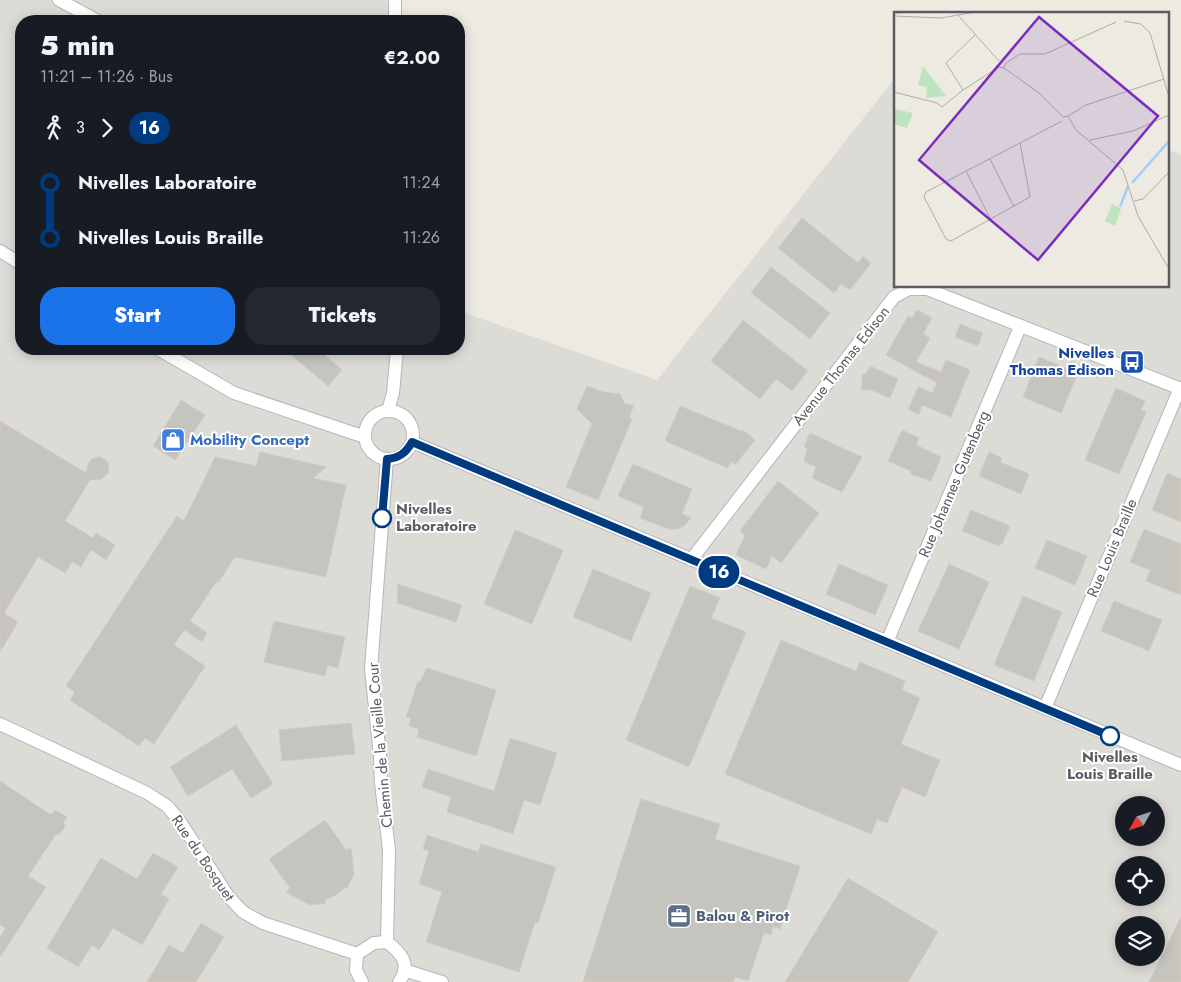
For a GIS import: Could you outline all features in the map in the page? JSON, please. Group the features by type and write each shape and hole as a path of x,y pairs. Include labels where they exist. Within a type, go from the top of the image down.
{"street":[{"path":"59,0 87,15"},
{"path":"395,0 395,15"},
{"path":"0,251 15,260"},
{"name":"Avenue Thomas Edison","path":"691,560 894,297 909,289 926,289 1180,388"},
{"name":"Rue Johannes Gutenberg","path":"887,642 1020,327"},
{"path":"169,355 234,392 365,437"},
{"path":"388,411 393,393 396,355"},
{"name":"Rue Louis Braille","path":"1044,708 1180,388"},
{"path":"388,411 403,415 409,421 412,429 412,442 403,454 387,459 372,452 367,445 365,437 368,423 373,417 380,412 388,411"},
{"path":"412,442 1181,765"},
{"name":"Chemin de la Vieille Cour","path":"387,459 371,669 389,850 387,942"},
{"name":"Rue du Bosquet","path":"0,724 147,793 167,806 179,820 228,896 243,912 263,923 358,954"},
{"path":"362,982 356,970 358,954 374,944 387,942 399,950 403,958 402,976 442,982"}],"shaded area":[{"path":"0,0 387,0 388,15 15,15 15,355 465,355 465,313 657,380 894,79 894,288 1168,288 1168,149 1181,155 1181,982 0,982"}],"building":[{"path":"802,218 858,263 863,256 871,263 850,290 841,284 834,293 778,248"},
{"path":"771,267 830,313 810,339 751,293"},
{"path":"917,310 932,318 923,334 930,338 916,362 941,372 946,360 970,370 951,417 922,405 919,414 908,410 918,387 932,393 937,383 886,355 908,316 912,318"},
{"path":"743,320 808,371 792,391 776,379 760,399 711,361"},
{"path":"960,324 983,333 978,346 955,337"},
{"path":"291,355 325,355 342,370 328,386"},
{"path":"1039,357 1078,373 1061,413 1023,397"},
{"path":"870,366 898,379 890,398 871,390 862,390 862,374 866,374"},
{"path":"587,386 603,392 620,394 625,404 634,405 629,418 632,419 598,500 566,487 592,424 577,409"},
{"path":"1116,388 1145,401 1141,410 1146,412 1119,474 1085,460"},
{"path":"181,400 205,415 175,460 153,446"},
{"path":"680,406 741,431 743,430 755,440 735,465 731,461 728,468 665,441"},
{"path":"0,421 86,473 89,462 93,458 100,457 106,460 109,465 108,473 101,479 90,480 65,521 93,538 96,533 115,545 106,560 91,550 81,567 72,562 65,573 38,557 4,613 18,622 0,652"},
{"path":"902,430 919,438 916,445 941,457 931,481 910,474 911,471 888,461"},
{"path":"810,433 862,457 842,492 812,478 816,467 804,461 807,449 804,446"},
{"path":"260,452 326,467 313,478 346,485 326,577 235,557 190,621 207,633 202,642 184,630 174,645 205,666 154,744 145,738 139,746 70,700 75,692 66,686 177,516 184,521 215,457 256,466"},
{"path":"989,452 1002,458 1000,462 1029,474 1021,494 979,476"},
{"path":"633,464 692,489 682,514 691,518 684,526 677,529 669,529 640,518 644,507 618,496"},
{"path":"1167,473 1181,479 1181,522 1152,510"},
{"path":"778,481 819,513 781,563 772,556 766,569 736,555 745,535 740,531"},
{"path":"971,510 1010,526 1002,544 999,546 962,531"},
{"path":"1144,529 1181,544 1181,595 1146,581 1150,570 1130,562"},
{"path":"515,530 563,550 532,624 484,604"},
{"path":"1047,540 1087,556 1075,585 1035,568"},
{"path":"839,564 888,585 875,615 826,594"},
{"path":"949,564 989,582 959,649 918,631"},
{"path":"593,569 651,593 631,641 573,617"},
{"path":"398,584 462,605 456,622 397,603"},
{"path":"690,586 720,598 711,618 746,632 689,767 626,740"},
{"path":"1023,596 1062,612 1034,681 994,665"},
{"path":"1114,601 1162,620 1149,651 1101,631"},
{"path":"274,621 345,637 338,668 328,665 325,676 264,662"},
{"path":"781,640 856,671 860,662 905,681 902,690 920,698 901,744 940,760 925,797 902,787 887,823 877,819 871,834 725,774"},
{"path":"427,668 496,690 476,756 417,737 419,729 409,726 411,718 406,717 418,681 420,682"},
{"path":"351,723 355,754 282,761 279,730"},
{"path":"236,725 273,784 251,798 232,769 188,796 170,767"},
{"path":"510,738 557,753 540,805 524,800 513,834 447,812 451,797 422,787 428,769 494,791"},
{"path":"0,781 51,815 55,810 67,817 63,823 66,825 59,835 56,834 28,876 46,887 0,957 0,937 6,928 0,925"},
{"path":"641,799 720,824 715,839 800,866 780,929 773,926 771,935 764,933 748,981 735,977 733,982 583,982"},
{"path":"325,820 346,850 351,848 354,874 347,888 325,900 326,903 310,905 286,892 290,888 269,859"},
{"path":"427,835 478,852 481,844 556,867 538,923 535,922 519,972 426,942 442,892 419,884 429,851 423,849"},
{"path":"153,853 178,867 161,894 169,899 142,945 113,928 99,950 92,945 78,967 47,948 101,858 137,879"},
{"path":"848,878 938,932 908,982 785,982"},
{"path":"1181,917 1181,982 1149,982 1157,966 1165,966 1165,950"},
{"path":"201,923 224,937 196,982 147,982 169,945 183,953"}],"bus line":[{"name":"16","path":"382,518 387,459 403,454 412,442 1110,736"}],"place":[{"name":"Nivelles Thomas Edison","path":"1132,362"},
{"name":"Mobility Concept","path":"173,440"},
{"name":"Nivelles Laboratoire","path":"382,518"},
{"name":"Nivelles Louis Braille","path":"1110,736"},
{"name":"Balou & Pirot","path":"679,916"}]}
